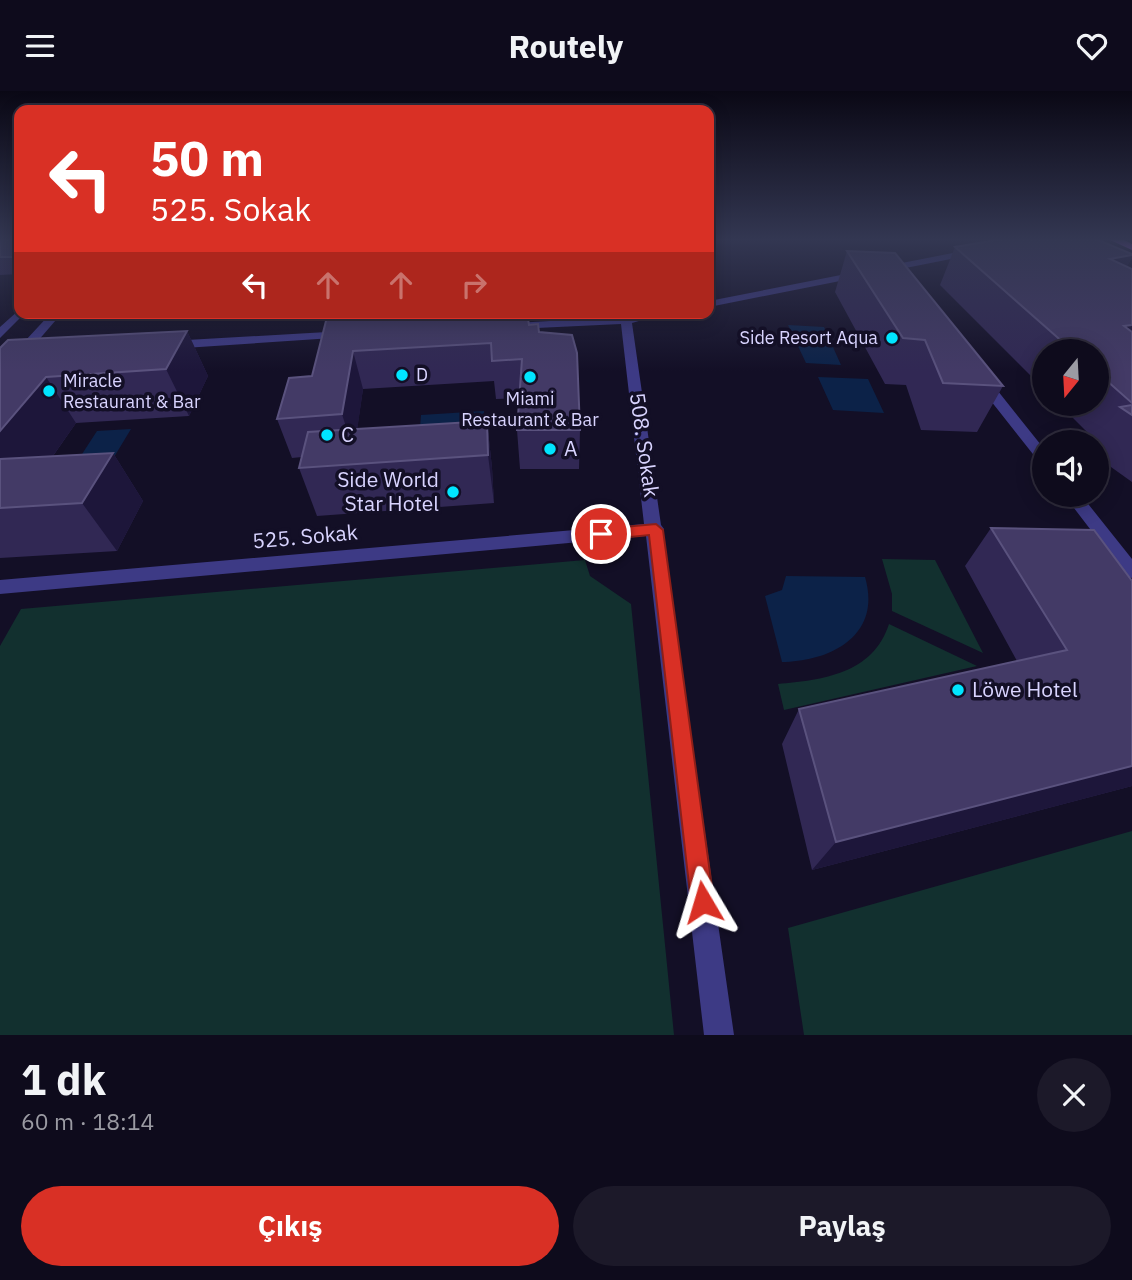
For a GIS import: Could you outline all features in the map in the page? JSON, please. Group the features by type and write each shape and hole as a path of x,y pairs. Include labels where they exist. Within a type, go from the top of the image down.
{"street":[{"path":"714,303 828,283"},
{"path":"0,334 14,319"},
{"path":"0,376 52,319"},
{"path":"503,327 602,319"},
{"name":"508. Sokak","path":"627,319 719,1035"},
{"path":"159,345 352,335"},
{"path":"0,354 34,352"},
{"path":"971,366 1032,443"},
{"path":"1081,507 1132,571"},
{"name":"525. Sokak","path":"0,587 656,530"}],"green space":[{"path":"882,559 935,560 983,653 892,611 892,594"},
{"path":"585,560 590,576 631,604 674,1035 0,1035 0,646 21,609"},
{"path":"889,624 977,666 784,710 778,684 828,676 858,664 871,654"},
{"path":"1132,831 1132,1035 804,1035 788,928"}],"water":[{"path":"788,325 824,327 841,365 806,363"},
{"path":"818,377 868,379 884,413 833,410"},
{"path":"484,411 485,430 419,441 421,415"},
{"path":"131,429 105,472 60,488 97,431"},
{"path":"786,576 865,577 868,597 866,615 849,641 818,656 782,662 765,596 782,590"}],"building":[{"path":"868,283 919,283 1003,386 943,383 925,340 903,338"},
{"path":"996,283 1132,283 1132,325 1124,326 1132,332 1132,403 1110,384 1110,339 1059,339"},
{"path":"326,319 528,319 529,325 538,324 539,332 572,335 577,353 580,430 517,430 522,359 492,361 491,343 353,351 342,414 277,419 289,378 312,376"},
{"path":"187,331 166,369 46,377 0,431 0,348 8,340"},
{"path":"1132,405 1132,415 1120,407"},
{"path":"487,421 488,455 299,468 308,432"},
{"path":"113,453 82,503 0,508 0,459"},
{"path":"991,528 1094,530 1132,581 1132,766 836,842 799,709 1067,650"}],"place":[{"name":"Side Resort Aqua","path":"892,338"},
{"name":"D","path":"402,375"},
{"name":"Miami Restaurant & Bar","path":"530,377"},
{"name":"Miracle Restaurant & Bar","path":"49,391"},
{"name":"C","path":"327,435"},
{"name":"A","path":"550,449"},
{"name":"Side World Star Hotel","path":"453,492"},
{"name":"Löwe Hotel","path":"958,690"}],"route":[{"path":"601,534 656,530 703,902"}]}
